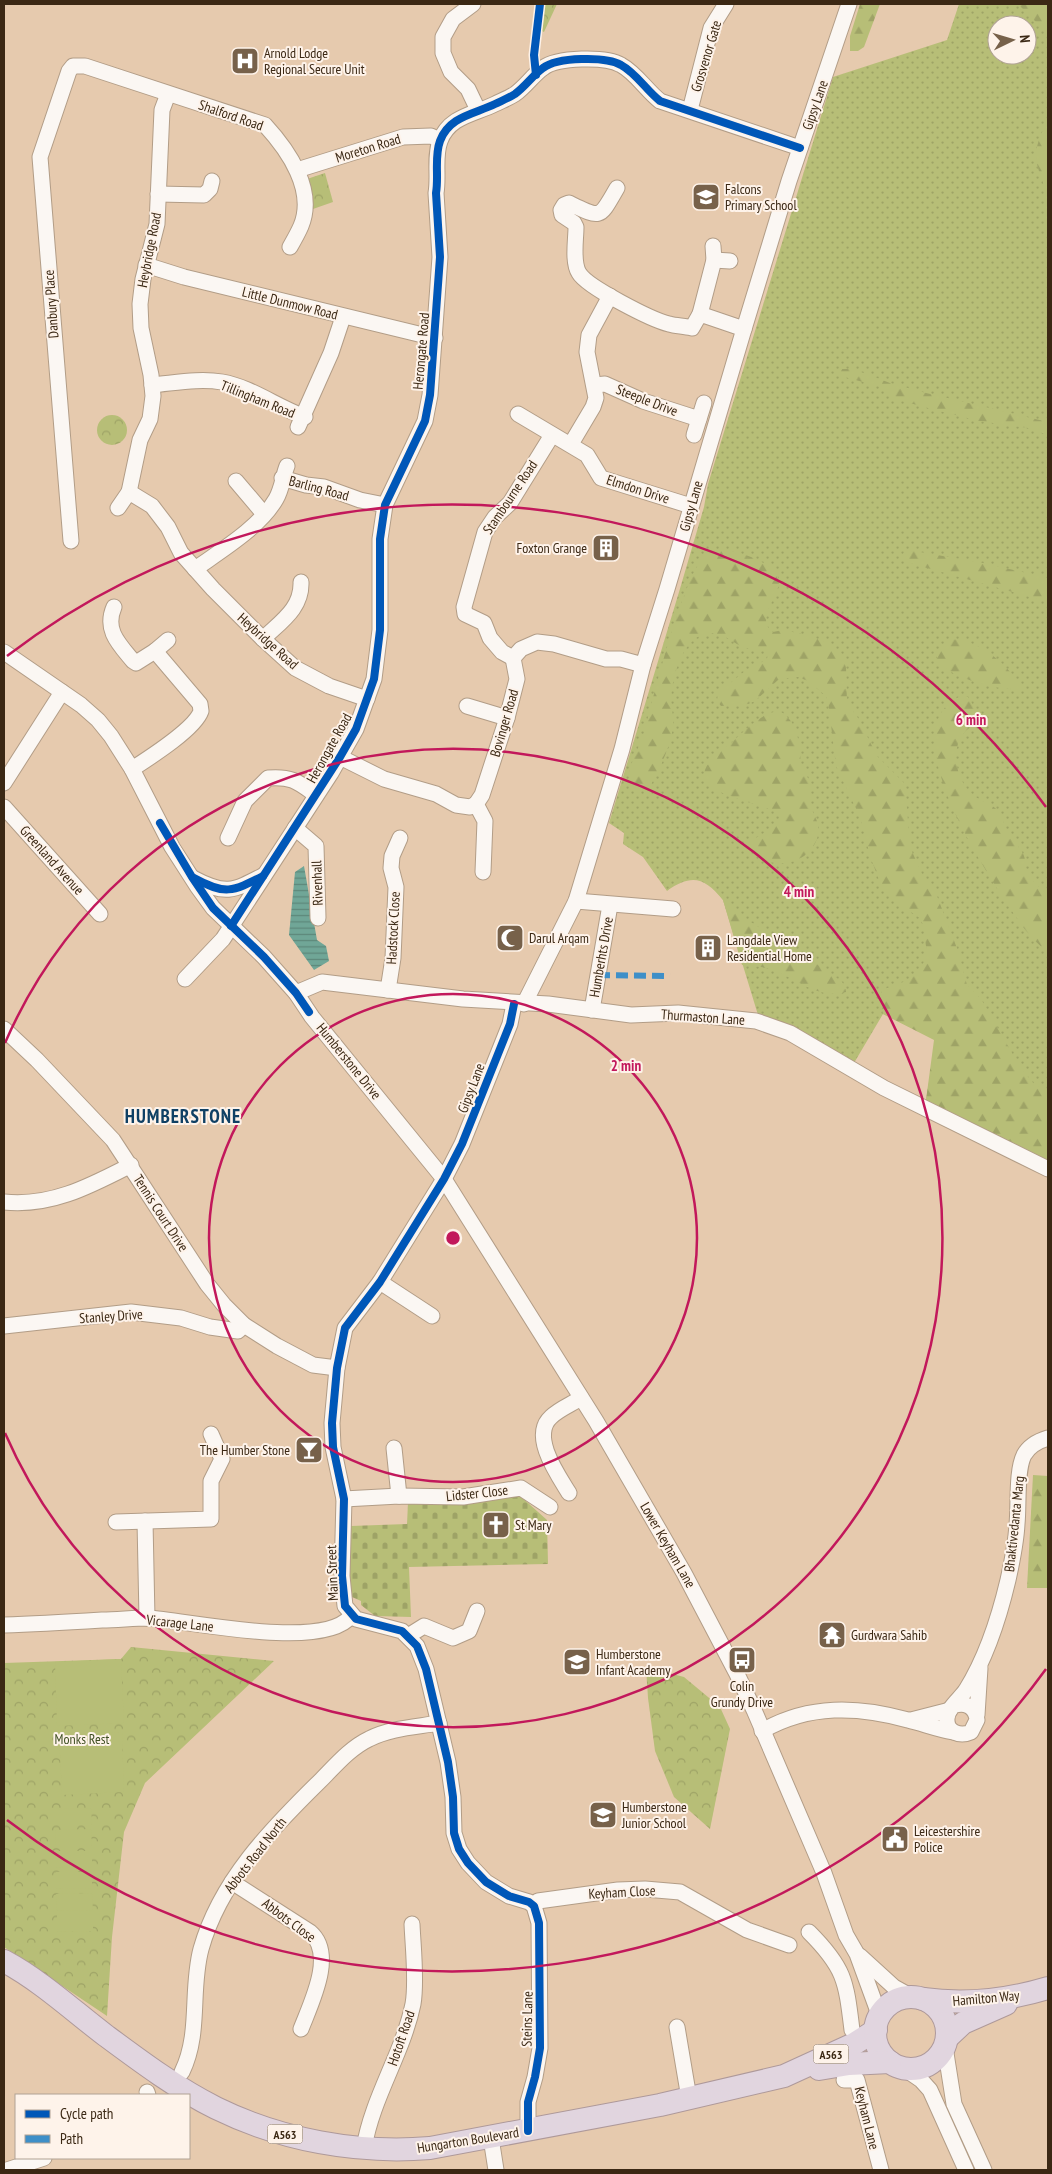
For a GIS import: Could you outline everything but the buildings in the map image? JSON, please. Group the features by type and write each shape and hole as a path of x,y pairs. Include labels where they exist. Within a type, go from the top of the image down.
{"highway":[{"name":"Hungarton Boulevard","path":"4,1961 51,1991 103,2033 174,2084 216,2108 249,2122 303,2139 397,2151 430,2148 528,2131 689,2098 784,2076 854,2044 878,2023"},
{"name":"Hungarton Boulevard","path":"4,1974 103,2033"},
{"name":"Hamilton Way","path":"917,1998 946,2002 986,2000 1024,1995 1048,1988"},
{"path":"784,2076 848,2064 898,2066 917,2069 929,2065 938,2057 946,2043 963,2024 1024,1995"},
{"path":"898,2066 883,2055 878,2046 878,2023 893,2002 917,1998 939,2010 944,2018 946,2043"}],"street":[{"path":"473,4 453,20 443,37 443,53 451,72 468,88 478,110"},
{"name":"Grosvenor Gate","path":"690,110 711,28 726,4"},
{"name":"Gipsy Lane","path":"444,1179 462,1144 519,1004 576,901 622,749 643,665 744,329 800,148 849,4"},
{"path":"440,140 452,123 462,116 489,107 515,94 544,67 561,61 599,59 620,64 636,77 648,92 660,101 800,148"},
{"name":"Shalford Road","path":"69,71 73,66 85,66 265,124 279,140 297,170 305,207 302,226 290,247"},
{"name":"Danbury Place","path":"69,71 40,156 54,341 74,531"},
{"name":"Heybridge Road","path":"118,508 129,492 140,440 150,419 153,396 140,304 146,265 157,224 162,110 168,94"},
{"name":"Moreton Road","path":"297,170 403,136 431,136 440,140"},
{"name":"Herongate Road","path":"185,979 223,939 316,796 356,728 374,679 380,630 380,539 385,505 425,421 430,395 440,257 436,193 440,140"},
{"path":"158,194 204,195 210,189 212,181"},
{"path":"617,188 603,212 599,214 593,215 569,203 564,204 561,210 562,214 576,227 577,271 582,277 610,296 668,324 692,328 700,314 714,253 730,261"},
{"name":"Little Dunmow Road","path":"146,265 184,277 435,338"},
{"path":"571,444 593,407 596,398 595,385 587,352 589,335 610,296"},
{"path":"700,314 744,329"},
{"name":"Tillingham Road","path":"152,385 195,381 224,382 267,399 292,413 301,422 331,353 343,317"},
{"name":"Steeple Drive","path":"595,385 605,384 643,401 699,419"},
{"path":"694,435 704,403"},
{"name":"Elmdon Drive","path":"518,414 587,455 601,478 691,506"},
{"name":"Stambourne Road","path":"513,658 502,652 490,638 484,624 465,614 464,607 485,532 495,517 510,503 552,435"},
{"name":"Barling Road","path":"195,569 252,528 276,500 285,472 306,486 324,487 360,500 385,505"},
{"path":"236,481 264,514"},
{"name":"Heybridge Road","path":"129,492 152,506 168,526 182,553 195,569 263,639 295,668 329,686 367,699"},
{"path":"263,639 296,606 301,591 300,582"},
{"path":"114,607 111,627 114,639 133,661 140,662 168,640"},
{"path":"513,658 521,649 538,642 554,644 606,659 621,659 643,665"},
{"path":"132,769 159,751 194,722 201,711 200,704 155,651"},
{"name":"Humberstone Drive","path":"4,652 62,692 98,720 111,736 132,769 172,846 213,908 264,957 296,993 312,1016 444,1179"},
{"name":"Bovinger Road","path":"476,804 482,795 507,718 517,679 513,658"},
{"path":"4,783 62,692"},
{"path":"468,706 507,718"},
{"path":"340,757 384,780 436,794 456,805 470,807 476,804 485,821 483,872"},
{"path":"228,838 245,801 268,778 288,778 297,781 316,796"},
{"name":"Greenland Avenue","path":"4,807 100,914"},
{"name":"Rivenhall","path":"295,828 316,846 318,918"},
{"name":"Hadstock Close","path":"388,990 393,958 396,887 391,868 392,856 400,838"},
{"path":"192,877 214,889 231,890 264,875"},
{"path":"576,901 673,909"},
{"name":"Humberhts Drive","path":"592,1010 610,905"},
{"name":"Thurmaston Lane","path":"296,993 322,982 519,1004 548,1004 630,1015 678,1012 756,1020 790,1033 884,1088 1048,1169"},
{"name":"Tennis Court Drive","path":"4,1029 74,1098 113,1140 207,1284 224,1305 244,1325 277,1346 313,1364 337,1368"},
{"path":"4,1202 36,1202 59,1198 82,1190 131,1165"},
{"name":"Main Street","path":"408,1636 393,1628 361,1622 351,1616 343,1600 344,1499 332,1447 332,1406 343,1336 349,1321 380,1282 444,1179"},
{"name":"Lower Keyham Lane","path":"444,1179 582,1398 684,1573 737,1674 824,1872 846,1935 857,1954 878,2023"},
{"path":"380,1282 432,1316"},
{"name":"Stanley Drive","path":"4,1326 131,1312 181,1318 210,1327 238,1331 244,1325"},
{"path":"569,1493 550,1460 544,1445 544,1436 550,1417 582,1398"},
{"path":"116,1522 211,1519 211,1481 222,1459 211,1434"},
{"name":"Bhaktivedanta Marg","path":"980,1667 1006,1588 1017,1526 1021,1463 1030,1448 1048,1438"},
{"path":"394,1448 399,1496"},
{"name":"Lidster Close","path":"344,1499 399,1496 463,1497 521,1488 550,1507"},
{"path":"145,1521 147,1618"},
{"path":"477,1611 469,1631 453,1638 424,1626 408,1636 417,1646 426,1669 439,1723 448,1762 453,1797 454,1832 459,1849 468,1863 486,1882 509,1896 529,1902 534,1906"},
{"name":"Vicarage Lane","path":"4,1625 147,1618 273,1633 322,1631 346,1623 351,1616"},
{"path":"762,1731 789,1717 830,1711 873,1712 909,1720 928,1728 962,1735 971,1732 976,1725 980,1667"},
{"path":"953,1732 946,1719 951,1708 980,1667"},
{"path":"909,1720 963,1704 972,1707 977,1716"},
{"name":"Abbots Road North","path":"182,2072 190,2057 193,2042 195,1988 201,1951 211,1921 232,1882 259,1844 288,1812 356,1747 380,1734 439,1723"},
{"name":"Abbots Close","path":"232,1882 310,1932 320,1944 323,1959 313,1998 301,2029"},
{"name":"Keyham Close","path":"534,1906 538,1901 644,1889 680,1892 717,1905 747,1930 777,1934 789,1946"},
{"name":"Steins Lane","path":"528,2131 528,2102 540,2048 539,1923 534,1906"},
{"name":"Hotoft Road","path":"364,2148 367,2132 414,2002 412,1924"},
{"path":"809,1932 824,1947 839,1967 845,1980 852,2030"},
{"path":"824,1947 846,1935"},
{"name":"Lower Keyham Lane","path":"857,1954 894,1987 917,1998"},
{"path":"677,2027 689,2098"},
{"path":"946,2043 954,2104 984,2170"},
{"path":"898,2066 921,2080 930,2090 966,2170"},
{"name":"Keyham Lane","path":"844,2080 858,2080 881,2170"},
{"path":"491,2138 496,2170"},
{"path":"7,2170 41,2159"}],"green space":[{"path":"537,4 557,4 544,32 535,28"},
{"path":"860,4 880,4 864,47 858,51 850,51 850,36"},
{"path":"959,4 1048,4 1048,1163 926,1100 936,1040 883,1014 854,1063 758,1015 723,900 710,887 698,880 684,882 667,891 643,857 623,844 624,833 609,823 704,507 708,484 833,77 947,40"},
{"path":"1018,4 1048,4 1048,30 1037,23 1037,15 1029,15"},
{"path":"1048,116 1048,251 1043,181 1036,154"},
{"path":"325,173 333,202 313,209 307,179"},
{"path":"842,369 853,369 890,383 926,393 1048,422 1048,435 1028,428 979,421 895,399 881,387 841,376"},
{"path":"112,415 123,419 127,430 123,441 112,445 101,441 97,430 101,419"},
{"path":"719,549 754,558 777,574 778,587 769,607 766,621 768,627 773,632 783,630 807,635 828,643 842,654 846,668 847,703 858,718 877,756 905,784 910,847 925,881 935,890 958,951 967,985 981,999 1020,1067 1035,1085 1048,1090 1048,1163 926,1100 934,1040 883,1014 880,998 882,990 911,979 924,962 927,953 923,925 920,918 893,900 880,882 871,859 860,817 836,766 826,696 808,681 798,677 778,680 755,701 748,704 721,706 717,701 718,693 745,671 767,659 768,653 765,649 746,648 716,633 701,635 686,648 677,668 671,699 672,734 660,767 648,790 638,790 629,781 629,772 644,733 659,674 687,589 703,557 709,550"},
{"path":"914,551 983,563 1044,577 1048,579 1048,602 906,562 902,557 904,552"},
{"path":"950,639 971,643 989,653 1013,675 1019,683 1019,689 985,685 946,669 939,662 937,654 940,647"},
{"path":"961,696 968,697 974,707 976,717 974,725 960,739 957,748 957,768 966,787 972,794 994,807 1000,813 1008,834 1024,855 1028,874 1048,896 1048,953 1023,927 971,845 953,808 940,773 935,740 941,714"},
{"path":"779,711 789,719 795,729 801,764 809,781 810,804 818,826 816,842 812,849 800,859 784,863 776,863 760,858 749,845 751,841 780,823 780,815 716,790 707,783 704,774 711,760 748,728 765,715"},
{"path":"712,886 746,919 842,982 846,992 824,993 804,986 776,971 763,967 742,965 723,900"},
{"path":"1033,1475 1048,1476 1048,1588 1027,1588"},
{"path":"518,1494 547,1520 548,1564 409,1567 411,1617 375,1616 361,1605 361,1601 352,1597 347,1583 351,1526 407,1524 408,1503"},
{"name":"Monks Rest","path":"131,1647 274,1661 145,1783 124,1832 112,1937 107,2016 4,1947 4,1663 121,1659"},
{"path":"121,1659 124,1723 57,1726 55,1662"},
{"path":"646,1667 684,1677 720,1707 730,1729 710,1829 674,1797 655,1751"},
{"path":"122,1732 124,1792 62,1795 59,1735"},
{"path":"91,1808 92,1825 55,1825 55,1809"},
{"path":"91,1829 92,1846 56,1846 55,1830"},
{"path":"56,1851 92,1851 92,1867 56,1868"},
{"path":"56,1872 92,1872 92,1888 56,1889"},
{"path":"92,1893 93,1910 57,1911 56,1894"},
{"path":"57,1915 93,1915 93,1931 57,1932"}],"water":[{"path":"304,866 317,940 326,946 329,961 314,970 289,935 295,872"}],"marked path":[{"path":"598,975 670,976"}],"cycle path":[{"path":"536,75 534,55 540,4"},
{"path":"231,926 340,757 356,729 374,679 380,630 380,539 385,505 425,421 430,395 440,257 436,193 437,160 438,147 444,133 463,117 515,94 539,71 550,64 570,60 593,59 614,62 626,68 660,101 800,148"},
{"path":"160,823 213,908 264,957 296,993 309,1012"},
{"path":"194,878 213,887 228,889 236,888 263,876"},
{"path":"514,1004 510,1024 462,1144 444,1179 380,1282 345,1328 337,1368 332,1423 333,1447 344,1499 342,1576 345,1606 356,1619 402,1631 417,1646 426,1669 448,1762 453,1797 454,1833 459,1849 468,1863 486,1882 509,1896 529,1902 534,1906 539,1923 540,2048 528,2102 528,2131"}],"place":[{"name":"Arnold Lodge Regional Secure Unit","path":"245,61"},
{"name":"Falcons Primary School","path":"706,197"},
{"name":"Foxton Grange","path":"606,548"},
{"name":"Darul Arqam","path":"510,938"},
{"name":"Langdale View Residential Home","path":"708,948"},
{"name":"The Humber Stone","path":"309,1450"},
{"name":"St Mary","path":"496,1525"},
{"name":"Gurdwara Sahib","path":"832,1635"},
{"name":"Colin Grundy Drive","path":"742,1660"},
{"name":"Humberstone Infant Academy","path":"577,1662"},
{"name":"Humberstone Junior School","path":"603,1815"},
{"name":"Leicestershire Police","path":"895,1839"}],"district":[{"name":"HUMBERSTONE","path":"183,1116"}]}
